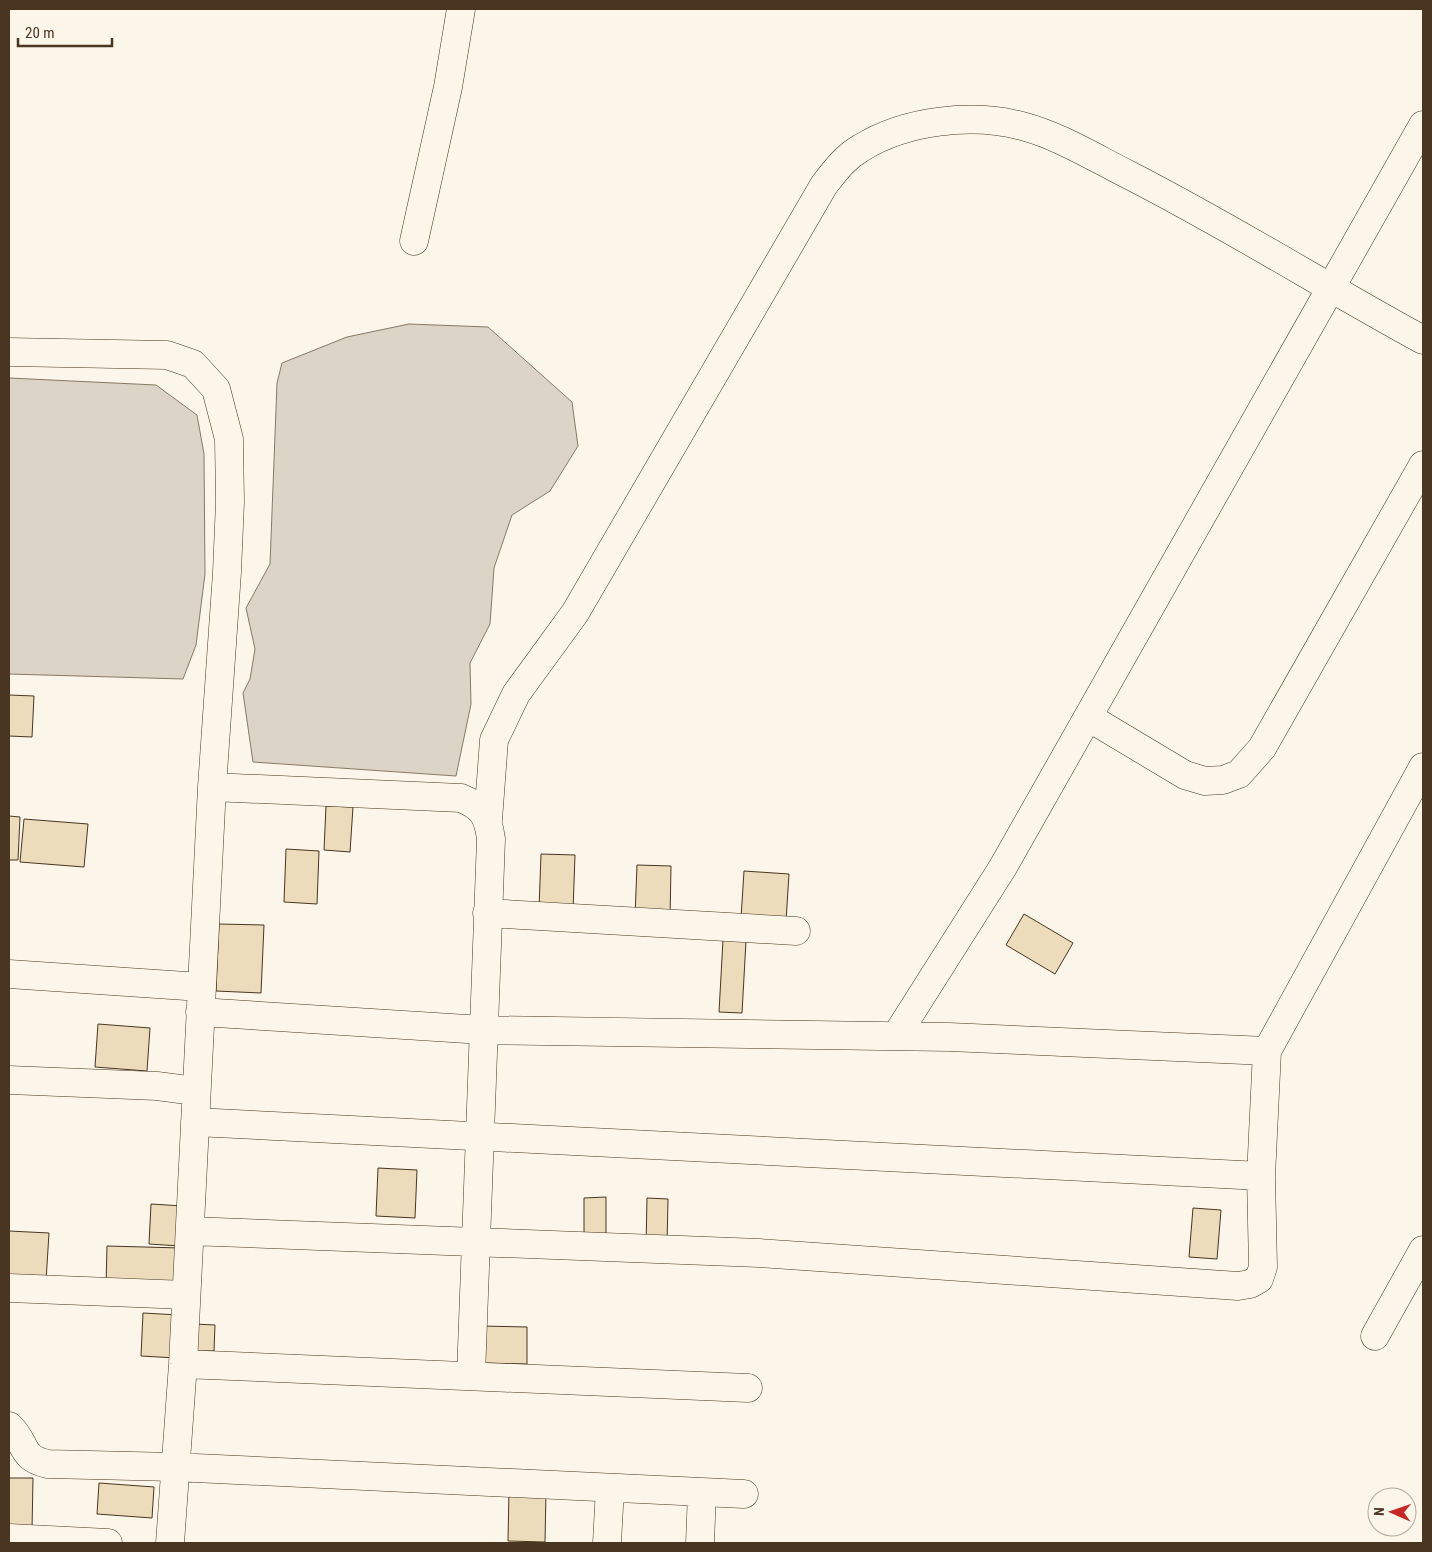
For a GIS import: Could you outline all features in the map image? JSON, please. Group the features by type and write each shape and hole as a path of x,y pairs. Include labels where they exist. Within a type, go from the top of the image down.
{"street":[{"path":"414,241 448,87 462,9"},
{"path":"471,1375 491,839 488,820 494,740 516,694 575,613 824,185 843,161 861,147 900,131 937,122 992,122 1022,126 1054,138 1202,213 1331,290 1423,340"},
{"path":"896,1036 1003,867 1423,125"},
{"path":"9,352 167,354 193,364 216,389 229,439 230,502 195,1091 183,1364 174,1467 170,1543"},
{"path":"1088,717 1185,775 1205,781 1223,780 1238,774 1262,748 1423,465"},
{"path":"190,1231 759,1253 1238,1286 1250,1284 1259,1279 1263,1267 1261,1176 1267,1051 1423,767"},
{"path":"212,787 461,798 476,804 488,820"},
{"path":"488,913 796,931"},
{"path":"9,974 201,999 483,1030 896,1036 1267,1051"},
{"path":"9,1080 157,1086 195,1091"},
{"path":"195,1122 1261,1176"},
{"path":"1375,1336 1423,1250"},
{"path":"9,1288 186,1295"},
{"path":"183,1364 748,1388"},
{"path":"9,1426 15,1432 26,1454 34,1461 48,1464 174,1467 744,1494"},
{"path":"606,1543 610,1488"},
{"path":"700,1543 702,1492"},
{"path":"9,1538 108,1543"}],"shaded area":[{"path":"409,324 488,327 572,402 578,446 550,491 512,515 494,568 490,624 470,663 471,704 456,776 253,762 243,693 250,679 255,649 246,608 270,564 277,383 282,363 347,337"},
{"path":"9,378 156,385 197,415 204,454 205,574 196,645 183,679 9,674"}],"building":[{"path":"9,695 34,696 32,737 9,736"},
{"path":"326,806 353,807 350,852 324,850"},
{"path":"9,816 20,817 18,860 9,860"},
{"path":"24,819 88,824 84,867 20,862"},
{"path":"286,849 319,851 317,904 284,902"},
{"path":"541,854 575,855 573,911 539,909"},
{"path":"637,865 671,866 670,918 635,917"},
{"path":"744,871 789,874 786,921 741,918"},
{"path":"1024,914 1073,943 1055,974 1006,945"},
{"path":"219,924 264,925 261,993 216,991"},
{"path":"723,940 746,941 742,1013 719,1012"},
{"path":"98,1024 150,1028 147,1071 95,1067"},
{"path":"378,1168 417,1170 415,1218 376,1216"},
{"path":"606,1197 606,1239 584,1239 584,1198"},
{"path":"647,1198 668,1199 667,1246 646,1246"},
{"path":"151,1204 183,1206 180,1246 149,1244"},
{"path":"1193,1208 1221,1210 1217,1259 1189,1257"},
{"path":"9,1231 49,1233 46,1281 9,1279"},
{"path":"107,1246 181,1248 180,1290 106,1288"},
{"path":"143,1313 179,1315 176,1358 141,1356"},
{"path":"194,1324 215,1325 214,1351 193,1351"},
{"path":"481,1326 527,1327 527,1364 480,1363"},
{"path":"9,1478 33,1478 32,1531 9,1530"},
{"path":"99,1483 154,1487 152,1518 97,1514"},
{"path":"509,1490 546,1492 545,1542 508,1541"}]}
